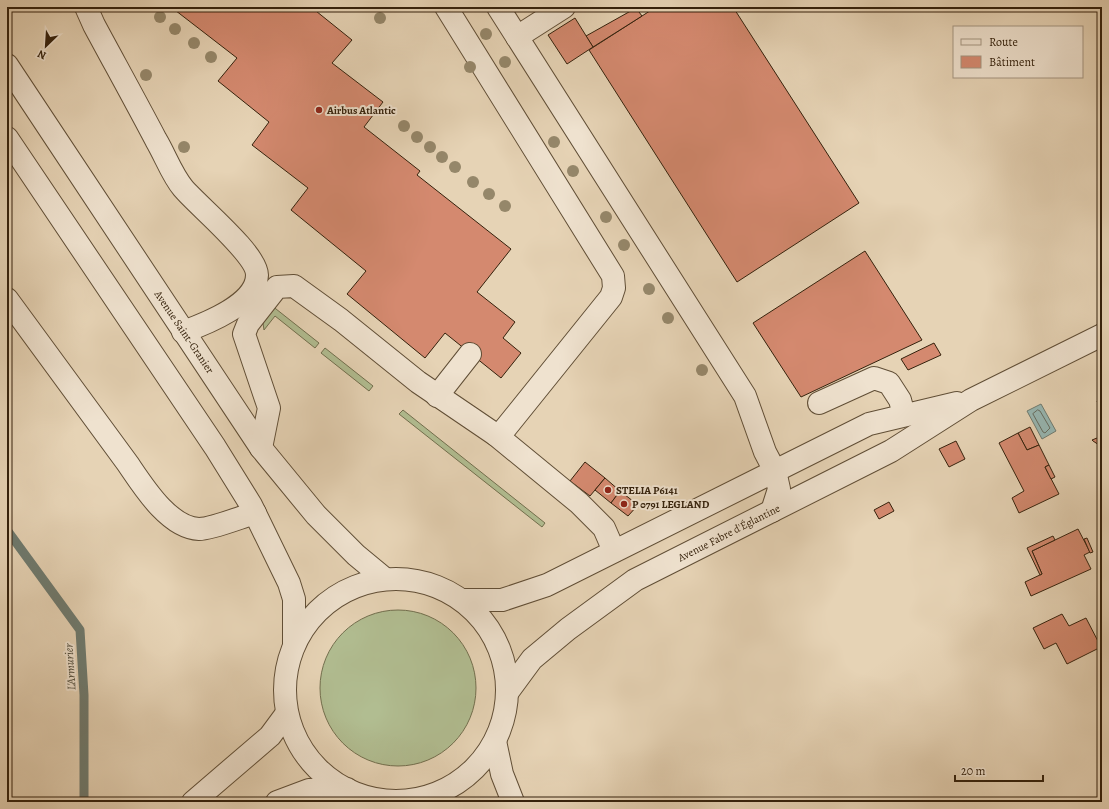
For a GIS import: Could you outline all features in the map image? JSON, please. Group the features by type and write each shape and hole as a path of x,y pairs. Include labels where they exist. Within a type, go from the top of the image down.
{"street":[{"path":"86,7 94,25 182,187 224,229 254,264 257,275 255,285 237,306 201,326 183,332"},
{"path":"446,7 613,276 614,288 611,297 504,430 496,435"},
{"path":"498,7 745,396 765,452 775,471 779,489 772,511"},
{"path":"517,37 564,7"},
{"name":"Avenue Saint-Granier","path":"7,65 261,448 316,515 356,555 385,579"},
{"path":"7,138 207,434 255,513 289,583 294,599 294,644 285,678 287,713 295,737 308,758 326,776 347,789 368,797 397,801 420,798 444,790 464,778 482,761 495,741 504,717 507,693 505,666 496,640 481,618 462,600 444,589 425,582 405,579 385,579 356,586 330,599 309,619 294,644"},
{"path":"261,448 269,408 244,334 248,324 277,287 294,286 437,396 496,435 579,503 604,528 614,551"},
{"path":"7,299 142,484 165,512 181,524 199,529 255,513"},
{"name":"Avenue Fabre d'Églantine","path":"507,693 532,658 568,628 635,580 891,451 971,400 1102,334"},
{"path":"437,396 470,354"},
{"path":"819,402 874,378 889,383 900,400 904,415"},
{"name":"Avenue Fabre d'Églantine","path":"462,600 502,600 547,585 869,424 971,400"},
{"path":"193,802 270,736 287,713"},
{"path":"495,741 502,774 513,802"},
{"path":"277,802 309,790 347,789"}],"green space":[{"path":"271,305 319,343 315,348 275,316 264,330 263,323"},
{"path":"325,348 373,386 369,391 321,353"},
{"path":"403,410 545,523 542,527 399,414"},
{"path":"390,610 406,610 421,613 435,619 448,627 459,638 473,665 476,688 475,703 467,725 459,738 448,749 421,763 406,766 390,766 375,763 361,757 348,749 337,738 323,711 320,696 320,680 323,665 329,651 337,638 348,627 375,613"}],"water":[{"path":"1041,404 1056,431 1042,439 1027,411"}],"building":[{"path":"171,7 311,7 352,40 332,63 383,102 364,127 420,171 417,175 511,249 477,292 515,322 503,338 521,353 501,378 445,333 425,358 347,294 366,271 291,210 308,188 252,145 269,122 218,81 237,58"},
{"path":"656,7 733,7 859,203 737,282 589,50"},
{"path":"636,8 642,16 593,47 586,36"},
{"path":"575,18 593,47 567,64 548,35"},
{"path":"865,251 922,340 801,397 753,323"},
{"path":"934,343 941,355 908,370 901,359"},
{"path":"1102,399 1102,412 1097,401"},
{"path":"1030,427 1039,445 1027,450 1018,433"},
{"path":"1018,433 1027,450 1039,445 1049,465 1045,467 1059,494 1019,513 1012,498 1024,491 999,443"},
{"path":"1102,436 1102,447 1092,440"},
{"path":"956,441 965,459 949,467 939,449"},
{"path":"585,462 605,478 590,496 570,481"},
{"path":"1049,465 1055,477 1051,479 1045,467"},
{"name":"STELIA P6141","path":"605,478 620,491 611,503 595,490"},
{"name":"P 0791 LEGLAND","path":"620,491 638,505 628,516 611,503"},
{"path":"889,502 894,511 879,519 874,510"},
{"path":"1078,529 1090,552 1084,555 1091,569 1031,596 1025,582 1042,574 1032,551"},
{"path":"1053,536 1055,540 1032,551 1042,574 1040,575 1027,548"},
{"path":"1087,538 1093,552 1090,553 1084,539"},
{"path":"1062,614 1069,626 1086,618 1101,647 1067,664 1056,643 1044,649 1033,628"}],"waterway":[{"name":"L'Armurier","path":"7,530 80,630 84,695 84,802"}],"place":[{"name":"Airbus Atlantic","path":"319,110"},
{"name":"STELIA P6141","path":"608,490"},
{"name":"P 0791 LEGLAND","path":"624,504"}]}
